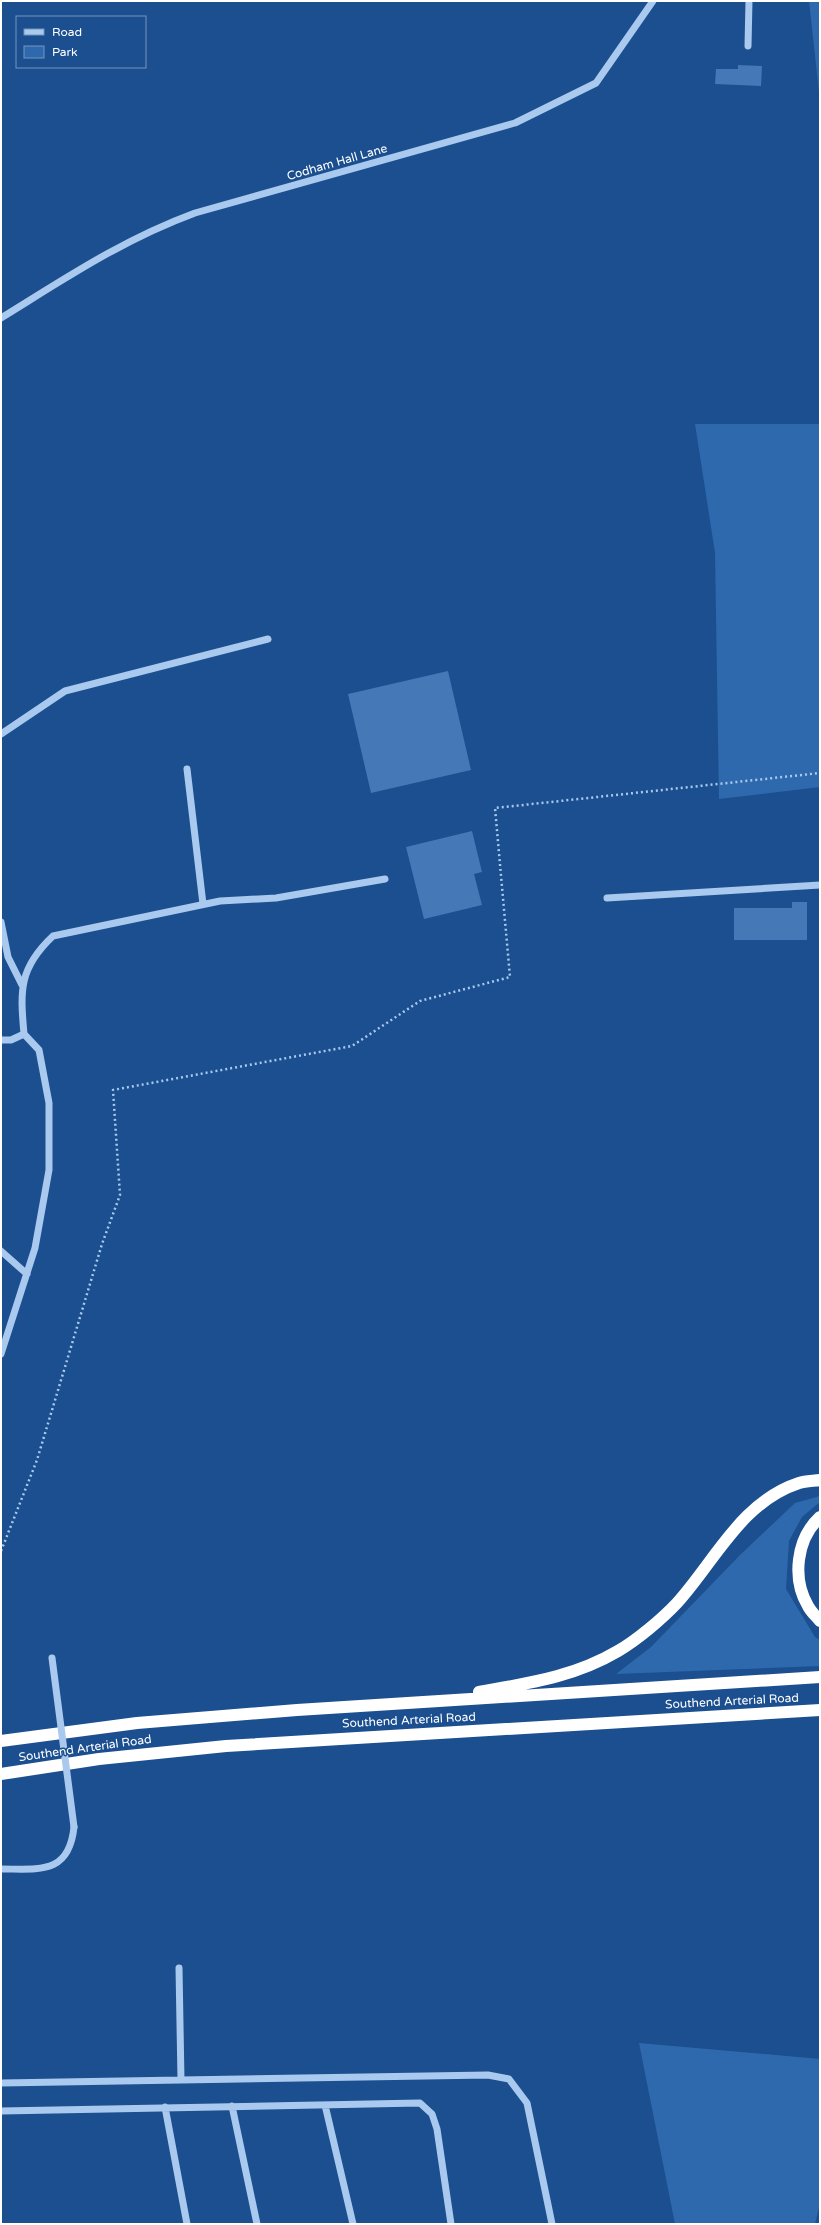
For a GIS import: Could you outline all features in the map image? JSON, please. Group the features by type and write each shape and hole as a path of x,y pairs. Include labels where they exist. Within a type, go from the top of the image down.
{"highway":[{"path":"417,1702 546,1681 571,1673 619,1651 677,1603 733,1531 764,1500 800,1483 820,1480"},
{"path":"820,1517 802,1543 798,1564 800,1586 808,1606 820,1621"},
{"name":"Southend Arterial Road","path":"1,1741 137,1723 417,1702 820,1677"},
{"name":"Southend Arterial Road","path":"1,1774 99,1759 226,1746 820,1710"}],"street":[{"name":"Codham Hall Lane","path":"1,318 107,252 156,228 195,214 515,123 596,83 653,1"},
{"path":"748,46 749,1"},
{"path":"1,734 65,691 268,639"},
{"path":"187,769 203,904"},
{"path":"1,1354 35,1248 49,1170 49,1103 39,1050 24,1034 21,1003 22,985 29,966 40,948 53,936 203,904 220,901 276,898 385,879"},
{"path":"607,898 820,884"},
{"path":"1,922 8,957 22,985"},
{"path":"1,1046 24,1034"},
{"path":"1,1040 12,1040"},
{"path":"1,1251 27,1274"},
{"path":"1,1869 44,1869 63,1860 69,1850 74,1827 52,1658"},
{"path":"179,1968 181,2080"},
{"path":"1,2083 488,2075 509,2079 526,2103 552,2224"},
{"path":"1,2111 420,2103 432,2114 437,2129 450,2224"},
{"path":"325,2105 353,2224"},
{"path":"232,2106 256,2224"},
{"path":"165,2107 187,2224"}],"path":[{"path":"1,1551 37,1460 102,1244 120,1195 113,1090 352,1046 420,1001 510,977 495,808 820,773"}],"green space":[{"path":"809,1 820,1 820,101"},
{"path":"695,424 820,424 820,787 719,799 715,553"},
{"path":"820,1496 820,1502 802,1517 789,1541 786,1589 815,1637 820,1640 820,1666 616,1674 651,1647 740,1555 795,1503"},
{"path":"639,2043 820,2059 820,2203 815,2224 675,2224"}],"building":[{"path":"738,65 762,66 761,86 715,84 716,69 738,69"},
{"path":"448,671 471,770 371,793 348,694"},
{"path":"472,831 482,872 474,874 482,905 424,919 406,847"},
{"path":"792,902 807,902 807,940 734,940 734,908 792,908"}]}
